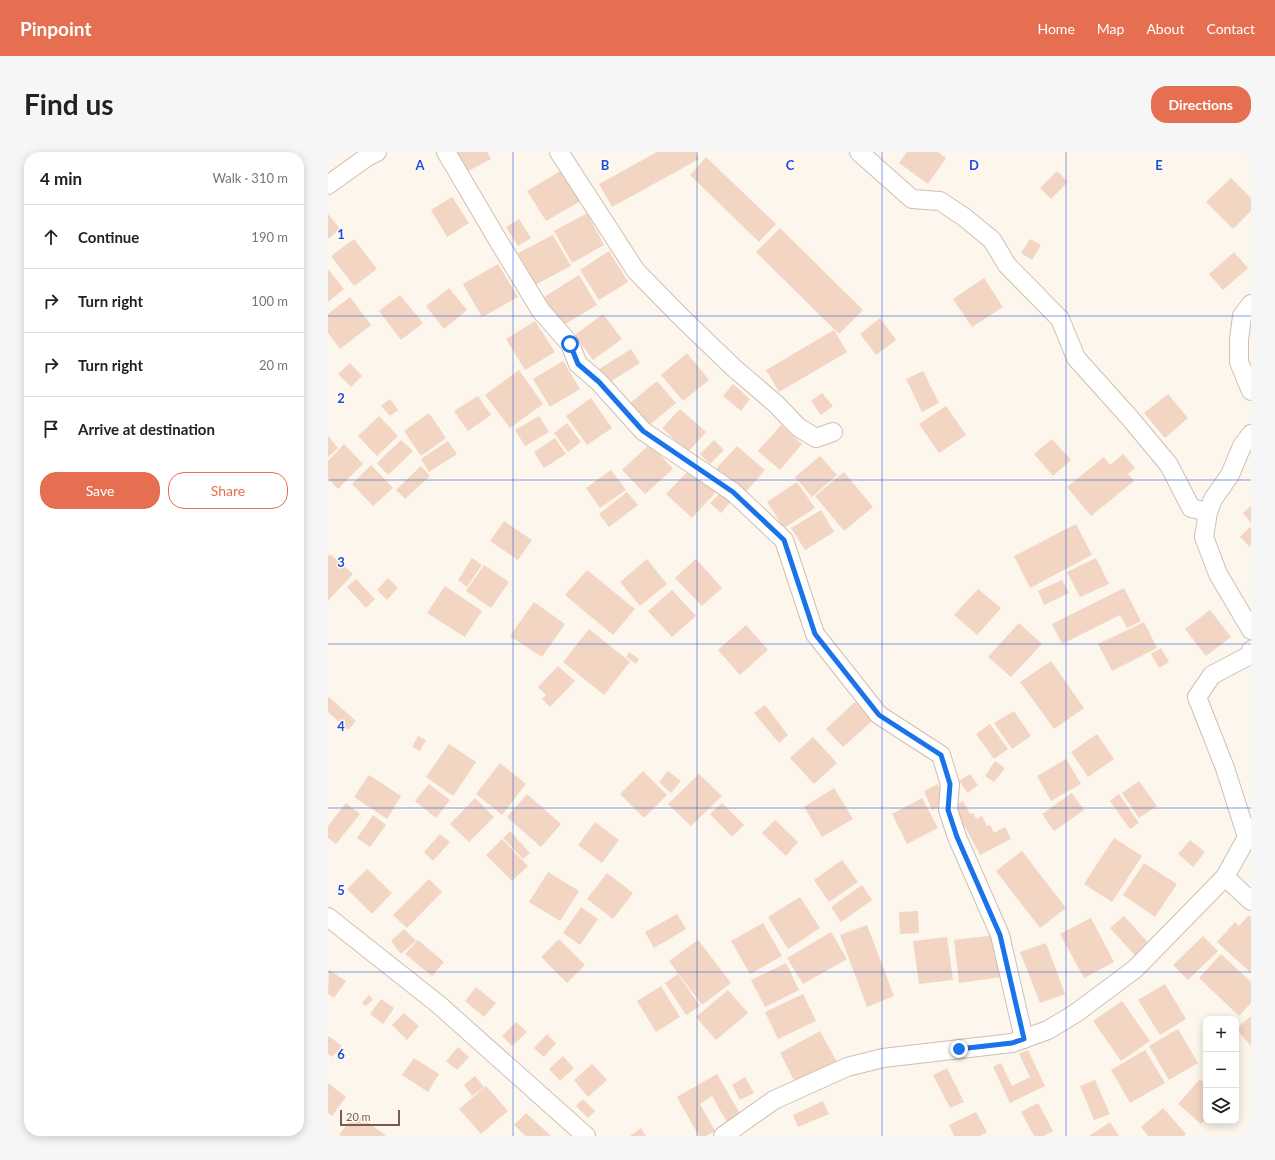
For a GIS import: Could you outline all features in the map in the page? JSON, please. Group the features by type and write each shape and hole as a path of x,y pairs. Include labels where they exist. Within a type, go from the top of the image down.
{"street":[{"path":"328,185 377,152"},
{"path":"446,152 541,311 570,344 578,364 599,382 643,431 733,492 784,540 815,634 879,715 941,755 950,784 948,810 957,837 1000,935 1024,1039"},
{"path":"559,152 636,271 682,318 734,368 776,404 798,427 816,438 833,432"},
{"path":"859,152 912,199 940,200 992,240 1007,265 1060,319 1076,358 1129,417 1168,465 1191,508 1208,512"},
{"path":"1251,304 1242,316 1239,340 1239,362 1251,391"},
{"path":"1251,434 1242,446 1230,475 1213,500 1208,512 1204,536 1218,574 1251,630"},
{"path":"723,1136 774,1100 847,1067 883,1058 1012,1043 1048,1030 1076,1013 1135,968 1225,876 1249,835 1197,697 1212,675 1250,655 1251,650"},
{"path":"1225,876 1251,901"},
{"path":"328,917 438,1004 586,1136"}],"building":[{"path":"451,152 487,152 491,159 463,174"},
{"path":"657,152 695,152 699,159 612,207 599,184"},
{"path":"907,152 938,152 946,158 928,184 899,163"},
{"path":"706,157 776,224 759,242 690,175"},
{"path":"562,170 581,201 546,221 527,191"},
{"path":"1057,171 1068,182 1051,199 1040,188"},
{"path":"1231,178 1251,198 1251,211 1233,229 1206,202"},
{"path":"452,197 469,223 447,237 431,210"},
{"path":"587,213 604,245 572,263 554,231"},
{"path":"328,214 340,229 328,239"},
{"path":"519,219 531,238 518,246 506,227"},
{"path":"780,228 863,310 839,334 756,252"},
{"path":"553,235 571,266 535,285 518,253"},
{"path":"354,239 377,269 354,286 331,256"},
{"path":"1030,239 1041,245 1032,260 1021,253"},
{"path":"609,251 628,282 599,300 580,270"},
{"path":"1234,252 1248,268 1223,290 1209,274"},
{"path":"498,264 518,297 482,317 463,284"},
{"path":"328,269 344,289 328,302"},
{"path":"579,275 597,305 562,326 544,297"},
{"path":"984,278 1003,307 972,327 953,299"},
{"path":"449,288 467,310 444,329 426,306"},
{"path":"400,295 423,323 401,340 379,311"},
{"path":"350,297 371,325 340,349 328,333 328,314"},
{"path":"603,314 622,339 593,360 575,335"},
{"path":"880,318 896,340 876,355 860,334"},
{"path":"535,321 555,352 525,370 506,339"},
{"path":"834,330 847,352 779,392 766,370"},
{"path":"631,349 640,363 608,383 599,369"},
{"path":"687,353 709,380 683,401 661,375"},
{"path":"563,361 580,389 550,407 533,379"},
{"path":"350,363 362,376 351,387 338,374"},
{"path":"519,370 543,404 510,428 485,395"},
{"path":"923,371 939,403 922,412 906,379"},
{"path":"657,381 676,403 648,426 629,404"},
{"path":"733,384 750,399 741,411 723,396"},
{"path":"822,393 833,406 821,415 811,401"},
{"path":"1168,394 1188,418 1165,438 1144,413"},
{"path":"478,396 491,415 468,431 454,411"},
{"path":"591,398 612,428 587,445 566,416"},
{"path":"390,399 398,410 390,416 381,406"},
{"path":"946,406 966,435 939,453 919,424"},
{"path":"680,409 706,432 688,452 662,428"},
{"path":"429,413 446,438 421,456 404,431"},
{"path":"379,416 398,436 377,456 358,436"},
{"path":"539,416 549,432 525,446 515,430"},
{"path":"567,423 581,442 568,452 554,433"},
{"path":"781,425 802,444 780,470 758,451"},
{"path":"328,436 338,448 328,457"},
{"path":"555,438 566,454 544,468 534,452"},
{"path":"1052,439 1071,460 1053,476 1034,454"},
{"path":"401,440 413,451 388,475 377,463"},
{"path":"714,440 724,450 710,464 700,454"},
{"path":"448,441 457,454 429,472 421,459"},
{"path":"344,444 363,464 338,489 328,478 328,461"},
{"path":"650,444 673,469 645,494 622,470"},
{"path":"737,446 765,470 743,495 714,471"},
{"path":"1123,454 1135,468 1128,474 1134,481 1091,516 1067,487 1104,457 1110,465"},
{"path":"820,456 837,475 812,497 795,477"},
{"path":"371,465 393,488 373,506 352,484"},
{"path":"421,466 430,476 405,499 396,490"},
{"path":"691,468 716,492 692,518 666,494"},
{"path":"611,470 626,490 600,508 586,488"},
{"path":"844,472 873,507 844,531 815,496"},
{"path":"797,482 815,508 784,528 767,502"},
{"path":"724,489 734,498 721,513 710,503"},
{"path":"627,492 638,505 609,527 599,514"},
{"path":"1251,506 1251,523 1243,513"},
{"path":"821,510 834,532 805,550 791,528"},
{"path":"504,521 532,540 518,560 490,541"},
{"path":"1076,524 1092,555 1030,588 1014,556"},
{"path":"1250,527 1251,546 1250,547 1240,537"},
{"path":"330,554 353,574 328,601 328,556"},
{"path":"472,558 482,565 467,587 458,580"},
{"path":"1096,558 1109,584 1080,597 1067,572"},
{"path":"647,559 667,584 640,606 620,582"},
{"path":"696,559 722,588 702,606 675,578"},
{"path":"484,565 509,582 491,608 466,591"},
{"path":"587,570 635,609 613,635 565,595"},
{"path":"388,578 398,588 387,600 377,590"},
{"path":"356,579 375,599 366,608 347,587"},
{"path":"1062,580 1069,593 1044,605 1038,591"},
{"path":"445,586 482,611 465,637 427,613"},
{"path":"1124,588 1141,621 1127,628 1120,615 1062,644 1052,624"},
{"path":"978,589 1001,608 977,635 954,615"},
{"path":"672,590 696,616 672,637 648,611"},
{"path":"534,602 565,624 542,657 510,636"},
{"path":"1210,610 1231,637 1206,656 1185,629"},
{"path":"1144,622 1157,648 1112,671 1098,644"},
{"path":"1019,623 1042,644 1011,677 988,657"},
{"path":"746,625 768,650 740,675 718,650"},
{"path":"589,629 630,662 604,695 563,662"},
{"path":"1161,648 1169,662 1159,668 1151,654"},
{"path":"629,652 639,659 636,664 626,657"},
{"path":"1051,661 1084,708 1054,729 1020,682"},
{"path":"558,666 575,681 550,707 542,699 546,695 538,687"},
{"path":"329,697 356,721 348,730 328,712"},
{"path":"855,702 872,721 843,747 826,729"},
{"path":"765,705 788,735 779,743 754,713"},
{"path":"1014,711 1031,736 1012,749 994,723"},
{"path":"990,724 1008,749 994,759 976,734"},
{"path":"1097,734 1114,759 1088,777 1071,752"},
{"path":"418,736 426,740 420,751 412,747"},
{"path":"813,737 837,763 814,784 790,758"},
{"path":"449,744 476,762 453,796 426,777"},
{"path":"1066,759 1081,784 1051,801 1037,776"},
{"path":"995,761 1005,768 994,782 985,776"},
{"path":"500,763 526,784 502,815 476,794"},
{"path":"643,771 667,795 644,818 620,794"},
{"path":"668,771 681,781 671,793 659,782"},
{"path":"699,774 722,796 691,826 668,804"},
{"path":"970,774 978,785 968,793 959,781"},
{"path":"369,775 401,796 387,819 354,797"},
{"path":"1139,781 1157,806 1139,818 1122,793"},
{"path":"429,784 450,800 436,818 415,801"},
{"path":"938,784 947,803 932,810 924,791"},
{"path":"834,788 853,819 822,837 804,807"},
{"path":"1072,793 1084,810 1054,831 1042,814"},
{"path":"527,794 561,824 541,847 507,817"},
{"path":"1119,794 1139,823 1130,829 1110,801"},
{"path":"475,798 494,817 469,842 450,824"},
{"path":"922,798 938,828 907,844 892,814"},
{"path":"963,801 970,814 973,813 976,819 982,816 987,826 990,825 994,833 1005,827 1011,839 980,855 965,827 962,829 950,808"},
{"path":"346,803 360,814 336,844 328,838 328,826"},
{"path":"722,803 744,825 732,837 710,814"},
{"path":"373,815 386,825 370,847 357,838"},
{"path":"775,820 798,842 786,856 762,833"},
{"path":"595,822 619,840 602,863 578,845"},
{"path":"510,831 530,853 523,859 503,838"},
{"path":"440,834 450,842 433,861 424,852"},
{"path":"1114,838 1142,856 1112,902 1084,884"},
{"path":"502,839 528,866 512,881 486,855"},
{"path":"1190,840 1205,852 1193,867 1178,854"},
{"path":"1022,851 1066,908 1040,928 996,871"},
{"path":"842,860 858,882 829,902 814,880"},
{"path":"1144,863 1177,884 1155,917 1123,895"},
{"path":"367,869 392,893 372,914 347,889"},
{"path":"548,872 579,891 560,921 529,902"},
{"path":"607,873 633,893 613,919 587,899"},
{"path":"429,879 442,892 407,928 393,915"},
{"path":"862,885 872,900 841,922 831,907"},
{"path":"800,897 820,928 788,949 768,917"},
{"path":"581,907 598,919 580,945 563,933"},
{"path":"918,911 919,933 900,934 899,912"},
{"path":"677,914 686,929 654,948 645,932"},
{"path":"1249,915 1251,917 1251,973 1217,942 1235,922 1239,926"},
{"path":"1124,916 1153,948 1140,961 1110,928"},
{"path":"1091,918 1114,962 1084,978 1060,934"},
{"path":"763,923 782,956 750,974 731,941"},
{"path":"867,925 894,996 867,1007 840,935"},
{"path":"404,929 416,941 401,954 391,941"},
{"path":"831,932 847,959 803,984 787,958"},
{"path":"996,935 1002,977 959,983 954,940"},
{"path":"1203,936 1218,951 1188,980 1173,965"},
{"path":"947,937 953,980 919,984 913,941"},
{"path":"559,939 585,965 567,983 541,957"},
{"path":"418,940 444,962 432,976 405,954"},
{"path":"698,940 731,983 702,1005 669,961"},
{"path":"1046,943 1065,994 1040,1003 1020,952"},
{"path":"1221,954 1251,982 1251,1003 1239,1016 1199,978"},
{"path":"786,963 799,990 765,1007 751,980"},
{"path":"329,970 346,981 334,998 328,994"},
{"path":"678,974 700,1006 686,1015 665,983"},
{"path":"1165,984 1186,1019 1160,1035 1138,1000"},
{"path":"661,986 680,1017 656,1032 637,1001"},
{"path":"476,987 496,1003 484,1017 465,1001"},
{"path":"728,990 748,1013 716,1040 696,1017"},
{"path":"803,994 816,1021 778,1039 765,1012"},
{"path":"369,995 373,999 366,1006 362,1003"},
{"path":"381,999 394,1008 383,1024 370,1014"},
{"path":"1122,1001 1150,1041 1121,1061 1093,1021"},
{"path":"404,1013 419,1026 407,1040 392,1025"},
{"path":"1251,1016 1251,1046 1239,1032 1239,1026"},
{"path":"516,1022 527,1032 512,1046 502,1036"},
{"path":"1178,1029 1198,1063 1169,1080 1149,1046"},
{"path":"820,1031 838,1064 797,1086 780,1053"},
{"path":"547,1034 556,1043 544,1057 534,1048"},
{"path":"329,1036 342,1046 332,1057 328,1054"},
{"path":"458,1047 469,1057 457,1070 446,1061"},
{"path":"1028,1050 1045,1086 1010,1103 993,1067 1001,1063 1012,1086 1030,1077 1019,1054"},
{"path":"1145,1050 1165,1083 1130,1103 1111,1070"},
{"path":"563,1056 574,1068 560,1081 549,1069"},
{"path":"414,1058 439,1074 428,1092 402,1075"},
{"path":"592,1064 607,1080 588,1097 574,1080"},
{"path":"947,1068 964,1102 950,1108 933,1075"},
{"path":"717,1074 742,1117 728,1124 712,1096 700,1104 715,1131 706,1136 699,1136 677,1097"},
{"path":"475,1076 484,1087 472,1096 464,1085"},
{"path":"745,1077 754,1093 740,1100 732,1085"},
{"path":"1200,1079 1203,1082 1203,1122 1201,1124 1178,1104"},
{"path":"1095,1080 1110,1114 1094,1120 1080,1086"},
{"path":"328,1083 346,1097 332,1116 328,1113"},
{"path":"486,1086 508,1111 481,1134 459,1109"},
{"path":"583,1099 595,1111 588,1118 576,1106"},
{"path":"823,1101 829,1114 798,1127 793,1115"},
{"path":"1038,1103 1053,1131 1044,1136 1034,1136 1021,1112"},
{"path":"1163,1108 1186,1134 1184,1136 1148,1136 1141,1127"},
{"path":"976,1112 987,1132 980,1136 954,1136 949,1125"},
{"path":"356,1113 385,1135 385,1136 338,1136"},
{"path":"526,1113 551,1136 526,1136 514,1125"},
{"path":"1110,1122 1119,1136 1089,1136"},
{"path":"641,1128 646,1136 630,1136"}],"route":[{"path":"570,344 578,364 599,382 643,431 733,492 784,540 815,634 879,715 941,755 950,784 948,810 957,837 1000,935 1024,1039 1012,1043 959,1049"}]}
